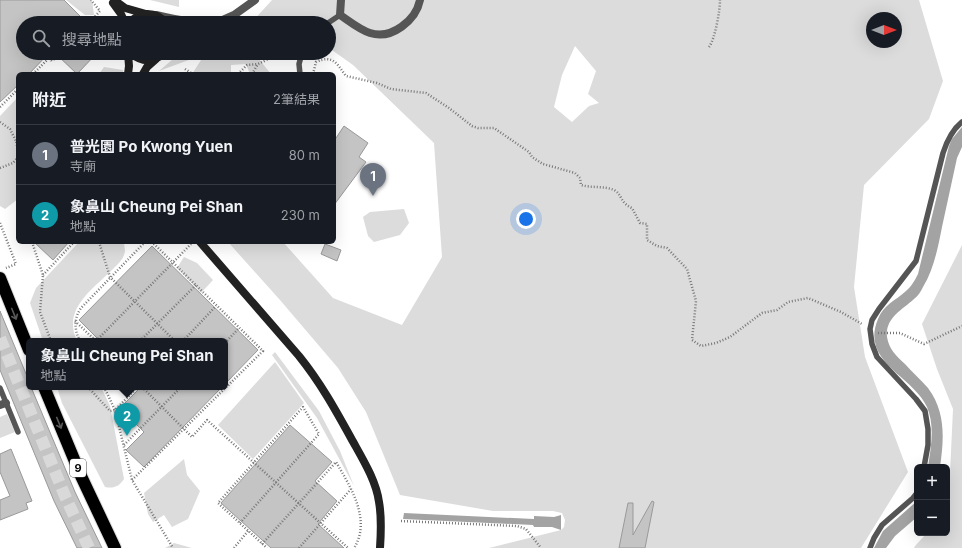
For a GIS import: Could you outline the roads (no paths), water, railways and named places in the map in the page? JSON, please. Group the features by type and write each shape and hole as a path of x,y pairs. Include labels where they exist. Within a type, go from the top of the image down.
{"highway":[{"path":"0,278 26,343"},
{"name":"9","path":"45,390 81,476 115,548"}],"street":[{"path":"112,0 125,8 160,16"},
{"path":"112,0 121,16"},
{"path":"232,16 255,0"},
{"path":"341,0 340,15 355,26 370,33 382,34 391,32 406,24 416,13 420,0"},
{"path":"139,16 146,14"},
{"path":"128,72 129,60"},
{"path":"145,72 155,60"},
{"path":"202,244 299,356 326,393 363,459 373,481 379,501 382,528 380,548"}],"lane":[{"path":"336,18 340,15"},
{"path":"300,60 300,72"},
{"path":"925,464 928,445 928,429 925,411 916,399 877,357 872,344 870,329 872,320 916,261 943,153 947,141 953,131 962,122"},
{"path":"0,388 3,404 18,432"},
{"path":"870,548 874,538 882,526 914,497"}],"tunnel":[{"path":"0,338 65,496 89,548"}],"place":[{"name":"普光園 Po Kwong Yuen","path":"373,196"},
{"name":"象鼻山 Cheung Pei Shan","path":"127,436"}]}
